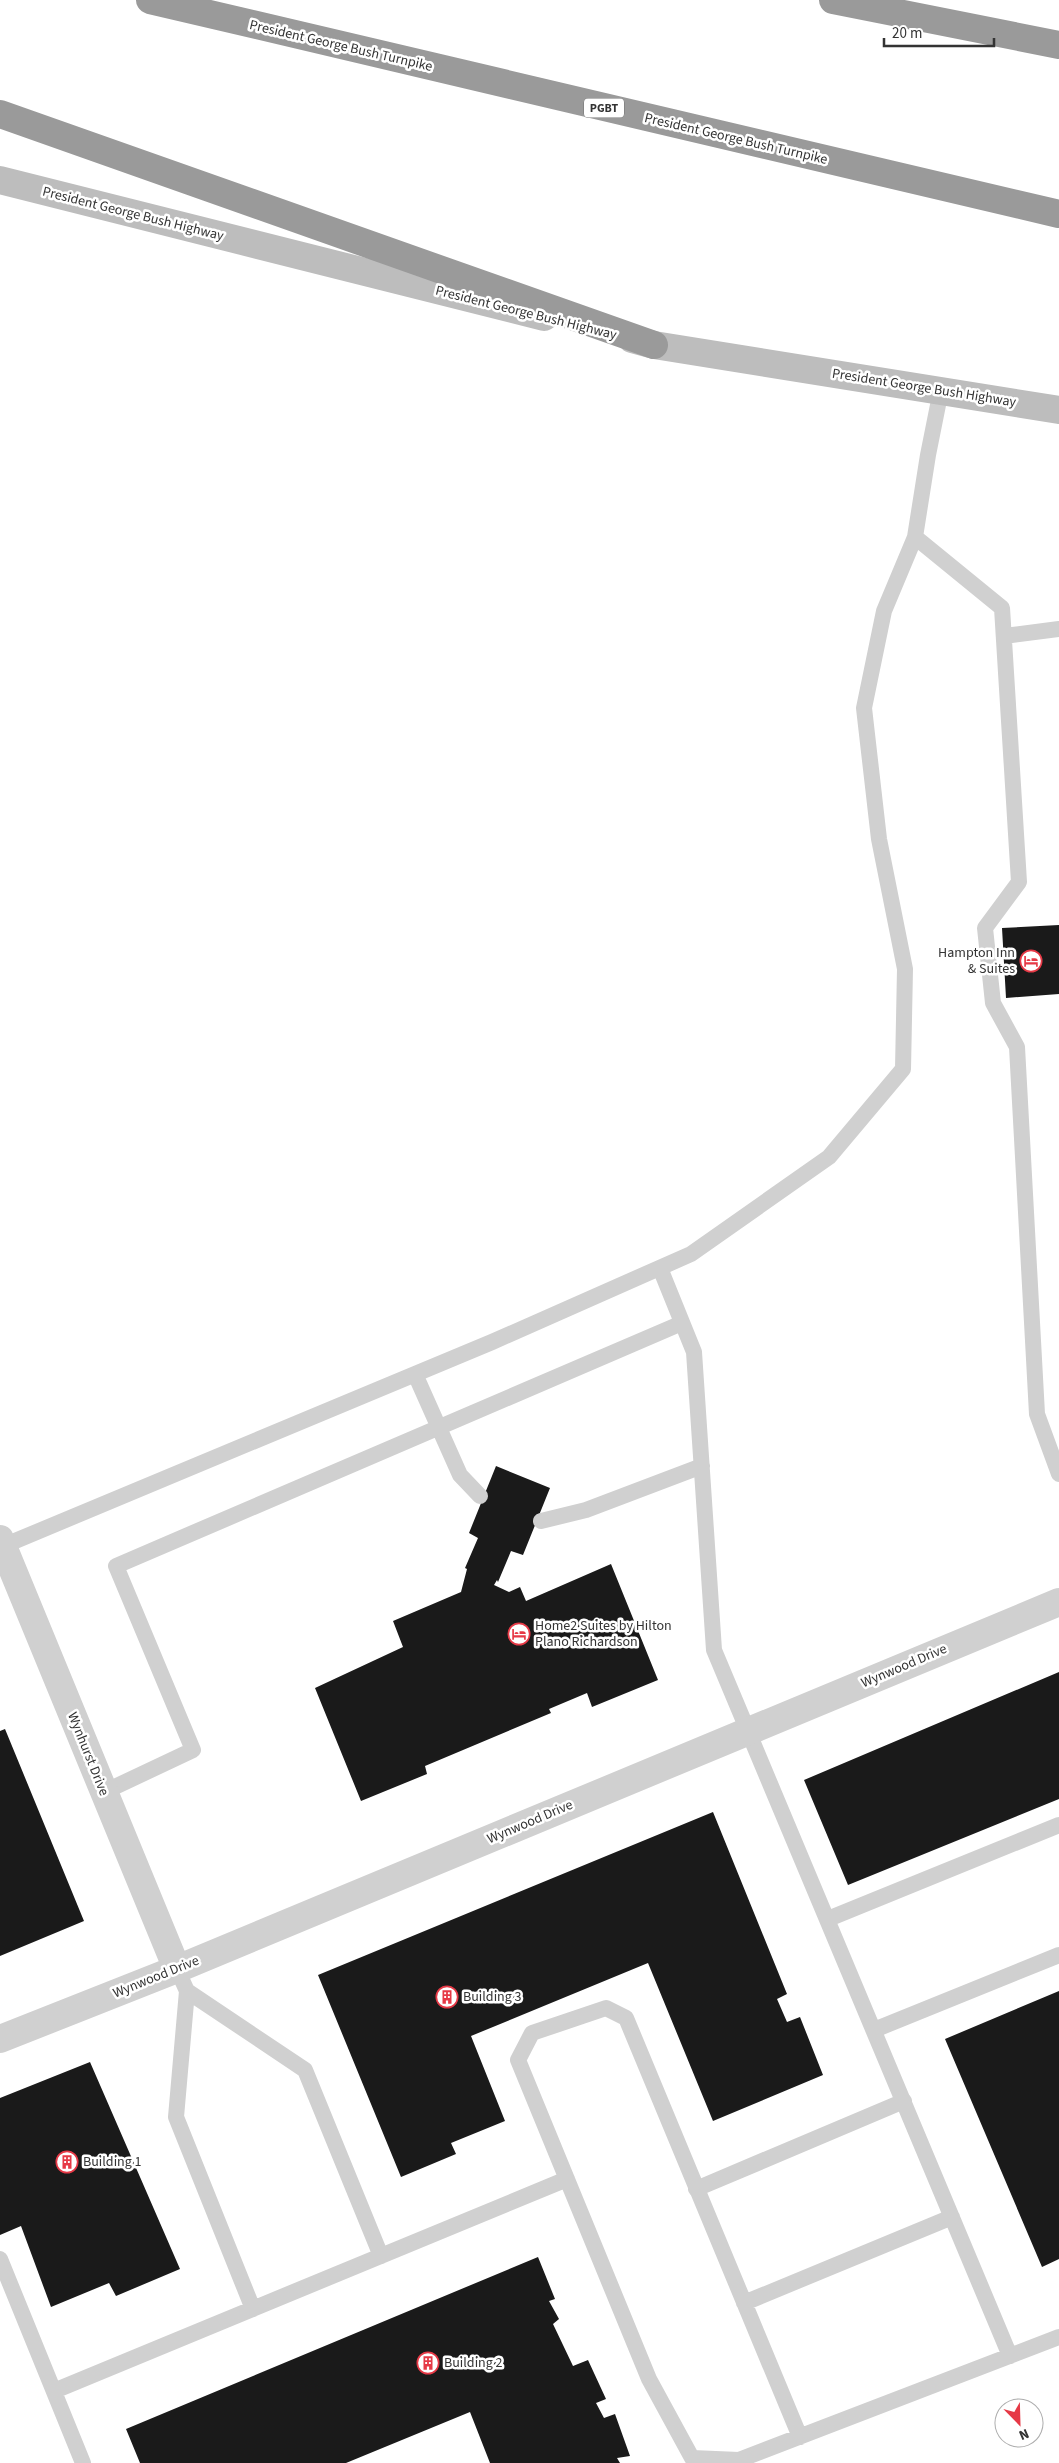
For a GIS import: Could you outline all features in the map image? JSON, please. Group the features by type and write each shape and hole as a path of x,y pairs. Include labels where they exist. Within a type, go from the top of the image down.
{"highway":[{"name":"President George Bush Turnpike","path":"150,0 1059,214"},
{"path":"833,0 1059,45"},
{"path":"0,114 654,345"}],"main road":[{"name":"President George Bush Highway","path":"0,180 654,345 1059,410"}],"street":[{"name":"Wynhurst Drive","path":"1,1542 182,1980"},
{"name":"Wynwood Drive","path":"0,2039 182,1980 749,1731 1059,1602"}],"lane":[{"path":"1,1542 415,1374 691,1254 829,1157 903,1069 906,968 879,839 864,708 884,611 915,537 941,390"},
{"path":"915,537 1002,608 1019,882 984,928 994,1003 1017,1047 1037,1414 1059,1474"},
{"path":"1004,636 1059,629"},
{"path":"660,1268 694,1352 714,1650 828,1918 1010,2356"},
{"path":"104,1792 192,1750 116,1566 682,1323"},
{"path":"415,1374 460,1475 480,1496"},
{"path":"541,1521 586,1510 702,1466"},
{"path":"828,1918 1059,1825"},
{"path":"874,2030 1059,1955"},
{"path":"182,1980 305,2070 381,2256"},
{"path":"182,1980 176,2117 253,2309"},
{"path":"800,2437 626,2018 606,2008 532,2033 518,2060 649,2379 692,2458 739,2460 800,2437 1059,2337"},
{"path":"696,2189 904,2101"},
{"path":"54,2391 567,2179"},
{"path":"744,2303 952,2217"},
{"path":"0,2259 84,2463"}],"building":[{"name":"Hampton Inn & Suites","path":"1059,925 1059,994 1006,998 1002,928"},
{"name":"Home2 Suites by Hilton Plano Richardson","path":"496,1466 550,1488 523,1555 511,1551 498,1582 497,1580 494,1585 509,1592 520,1587 526,1601 611,1564 658,1680 592,1707 587,1693 549,1709 551,1713 425,1766 427,1774 361,1801 315,1688 403,1647 393,1621 461,1592 467,1569 465,1568 478,1538 469,1533"},
{"path":"1059,1672 1059,1799 848,1885 804,1780"},
{"path":"5,1729 84,1921 0,1956 0,1731"},
{"name":"Building 3","path":"713,1812 787,1994 777,1999 787,2022 800,2017 823,2075 713,2121 648,1963 471,2036 505,2121 451,2143 456,2154 401,2177 318,1975"},
{"path":"1059,1991 1059,2259 1042,2267 945,2039"},
{"name":"Building 1","path":"90,2062 180,2269 116,2296 109,2283 51,2307 21,2226 0,2235 0,2098"},
{"name":"Building 2","path":"538,2257 555,2299 549,2301 559,2319 553,2324 573,2366 588,2360 606,2399 596,2403 604,2418 615,2414 630,2456 617,2458 620,2463 490,2463 470,2412 346,2463 140,2463 126,2429"}],"place":[{"name":"Hampton Inn & Suites","path":"1031,961"},
{"name":"Home2 Suites by Hilton Plano Richardson","path":"519,1634"},
{"name":"Building 3","path":"447,1997"},
{"name":"Building 1","path":"67,2162"},
{"name":"Building 2","path":"428,2363"}]}
